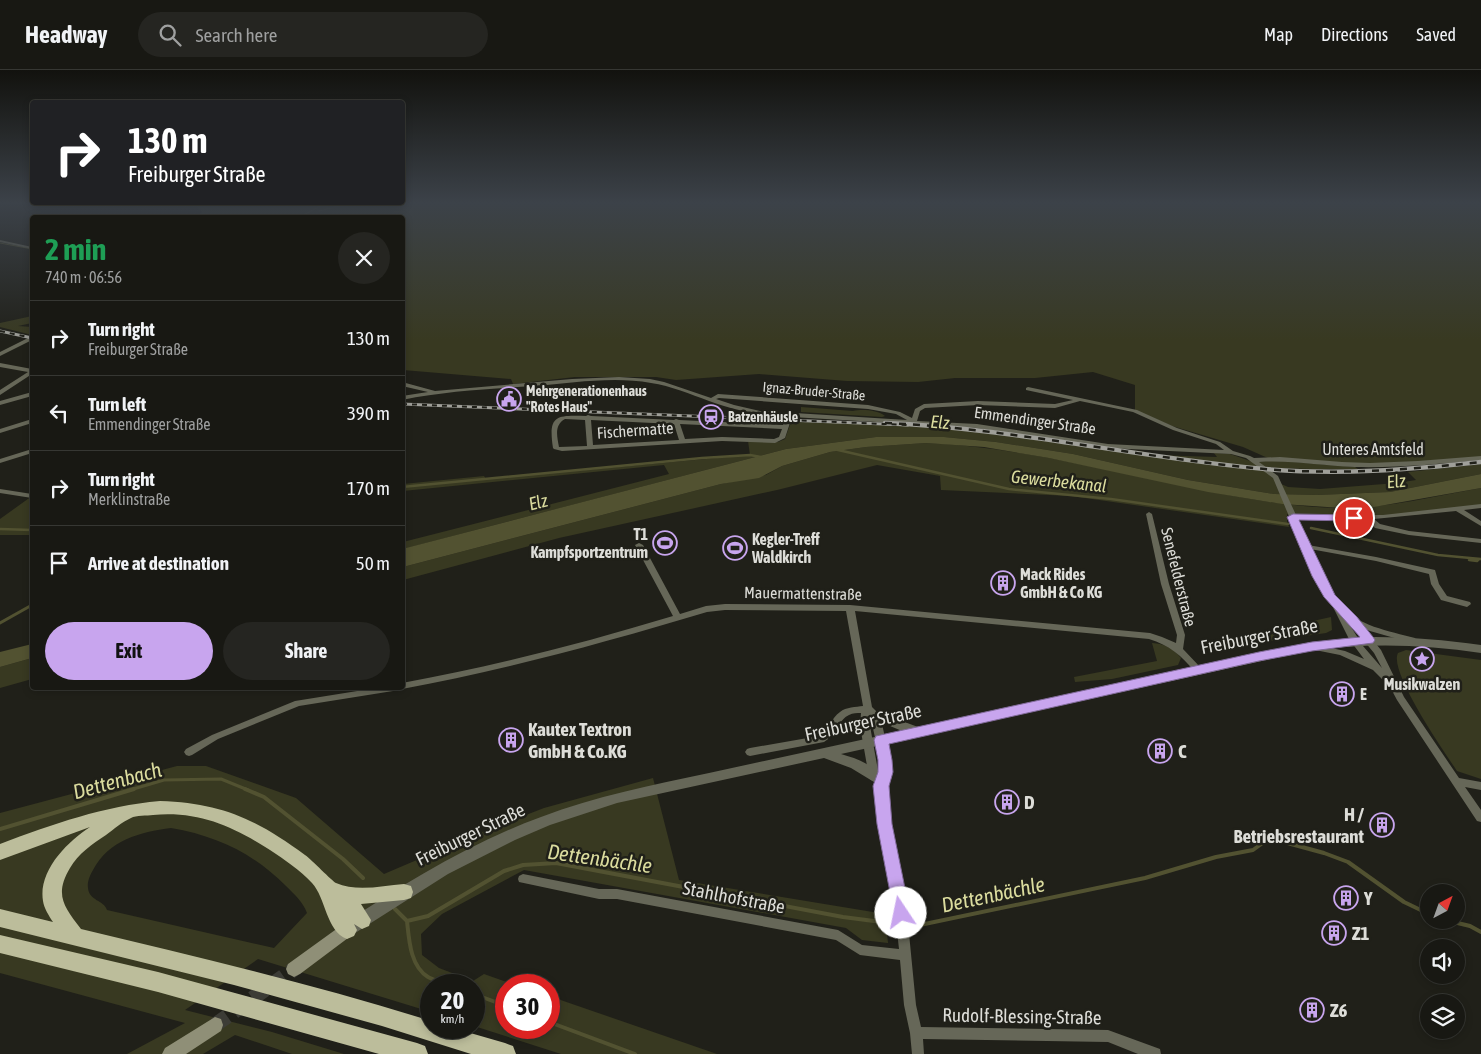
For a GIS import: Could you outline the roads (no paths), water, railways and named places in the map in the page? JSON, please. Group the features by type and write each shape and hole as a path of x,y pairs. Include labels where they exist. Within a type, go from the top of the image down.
{"highway":[{"path":"0,852 83,821 131,810 185,808 231,819 280,847 335,891 362,920"},
{"path":"74,935 53,905 53,886 56,875 69,854 82,842 131,810"},
{"path":"335,891 356,896 404,892"},
{"path":"335,891 333,904 347,930"},
{"path":"0,918 234,975 382,1016 505,1054"},
{"path":"0,944 206,995 290,1018 373,1047 417,1054"}],"main road":[{"name":"Freiburger Straße","path":"294,969 347,930"},
{"path":"171,1054 215,1025"}],"street":[{"path":"0,354 30,339"},
{"path":"0,365 30,371"},
{"path":"0,393 30,372"},
{"name":"Emmendinger Straße","path":"432,391 619,379 650,381 749,411 977,426 1108,446 1231,452 1255,460 1270,471 1280,484 1291,515 1318,576 1336,606 1347,631 1375,668"},
{"path":"405,385 432,391"},
{"path":"1028,389 1135,411 1175,429 1218,443 1231,452"},
{"path":"405,397 432,391"},
{"path":"0,403 30,395"},
{"name":"Ignaz-Bruder-Straße","path":"710,400 718,396 832,403 898,413 914,421"},
{"path":"914,421 917,410 924,406 978,403 1055,406 1077,401 1078,399"},
{"name":"Fischermatte","path":"785,427 564,416 554,424 556,448 590,448 722,439 775,441 782,438 790,415"},
{"name":"Fischermatte","path":"588,417 590,448"},
{"name":"Fischermatte","path":"676,421 682,441"},
{"path":"0,431 30,422"},
{"path":"0,461 30,452"},
{"name":"Unteres Amtsfeld","path":"1255,460 1387,465 1481,458"},
{"path":"0,491 30,496"},
{"path":"1291,515 1369,518 1414,515 1481,506"},
{"path":"1456,508 1481,524"},
{"name":"Senefelderstraße","path":"1150,514 1165,584 1181,635 1179,648"},
{"path":"1369,518 1378,526 1410,533 1481,542"},
{"path":"639,546 678,618"},
{"path":"1304,546 1376,559 1432,572 1435,584 1444,598 1467,604"},
{"name":"Emmendinger Straße","path":"1336,606 1353,620 1369,640 1385,666 1392,684"},
{"name":"Mauermattenstraße","path":"405,686 454,678 581,646 706,610 724,607 850,608 1150,636 1171,643 1179,648 1198,670"},
{"path":"850,608 872,712 881,740 885,772 877,782"},
{"name":"Emmendinger Straße","path":"1353,620 1373,629 1412,641"},
{"name":"Freiburger Straße","path":"347,930 404,892 452,864 511,835 589,805 1312,646 1369,640 1412,641 1481,649"},
{"path":"1312,646 1342,653 1375,668 1392,684 1481,818"},
{"path":"189,752 215,737 290,705 364,690"},
{"path":"750,752 821,739 828,735 838,718 846,712 872,712 916,732"},
{"path":"872,712 865,716 868,743 901,913 910,1005 918,1054"},
{"path":"824,753 856,764 877,782"},
{"path":"1456,781 1481,786"},
{"name":"Stahlhofstraße","path":"523,879 600,894 617,894 838,935 860,950 905,955"},
{"name":"Rudolf-Blessing-Straße","path":"916,1033 1108,1036 1155,1054"}],"waterway":[{"name":"Gewerbekanal","path":"838,450 1009,489 1111,499 1288,524"},
{"path":"405,487 702,458 750,455 761,457"},
{"name":"Gewerbekanal","path":"1311,528 1438,555 1481,559"},
{"path":"0,529 30,530"},
{"name":"Gewerbekanal","path":"1469,560 1477,561 1479,559"},
{"path":"0,623 30,606"},
{"name":"Dettenbach","path":"130,790 164,780 221,779 248,790"},
{"name":"Dettenbach","path":"0,829 134,789"},
{"name":"Dettenbach","path":"245,789 264,797 343,859 363,878"},
{"name":"Dettenbächle","path":"905,924 915,926 1145,878 1216,857 1253,850 1264,842 1280,841 1324,853 1348,862 1404,902 1420,910"},
{"name":"Dettenbächle","path":"407,921 428,916 504,871 523,865 556,863 843,917 897,924"},
{"name":"Dettenbach","path":"395,909 407,921"},
{"path":"407,921 414,959 417,966 424,974"},
{"name":"Dettenbächle","path":"1465,925 1481,932"},
{"path":"485,998 495,1002"},
{"path":"560,1026 635,1054"}],"tunnel":[{"path":"215,1025 294,969"}],"railway":[{"path":"0,331 30,338"},
{"path":"405,404 908,425"},
{"path":"885,423 980,431 1170,458 1292,471 1373,471 1481,462"}],"place":[{"name":"Mehrgenerationenhaus \"Rotes Haus\"","path":"509,399"},
{"name":"Batzenhäusle","path":"711,417"},
{"name":"T1 Kampfsportzentrum","path":"665,543"},
{"name":"Kegler-Treff Waldkirch","path":"735,548"},
{"name":"Mack Rides GmbH & Co KG","path":"1003,583"},
{"name":"Musikwalzen","path":"1422,659"},
{"name":"E","path":"1342,694"},
{"name":"Kautex Textron GmbH & Co.KG","path":"511,740"},
{"name":"C","path":"1160,751"},
{"name":"D","path":"1007,802"},
{"name":"H / Betriebsrestaurant","path":"1382,825"},
{"name":"Y","path":"1346,898"},
{"name":"Z1","path":"1334,933"},
{"name":"Z6","path":"1312,1010"}],"water label":[{"name":"Elz","path":"940,422"},
{"name":"Elz","path":"1396,481"},
{"name":"Elz","path":"538,502"}]}
